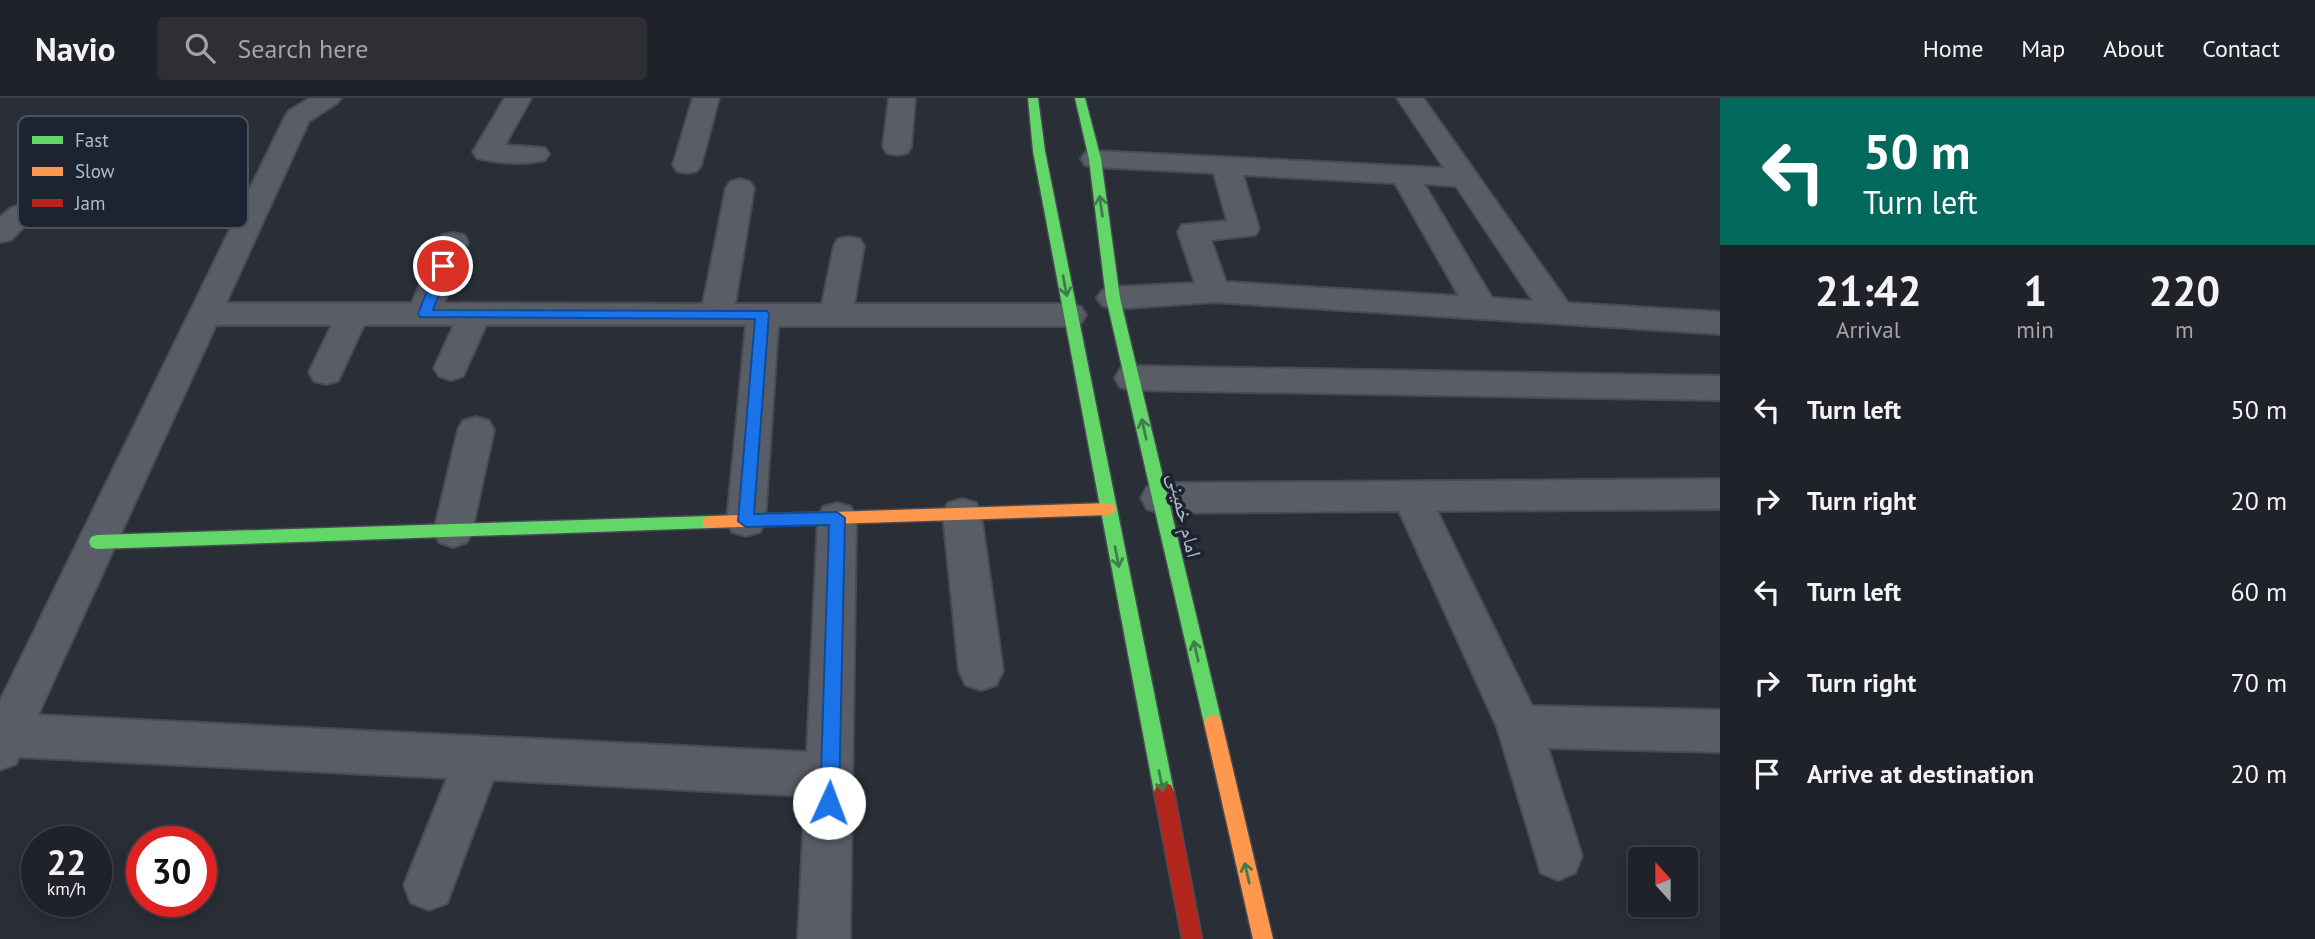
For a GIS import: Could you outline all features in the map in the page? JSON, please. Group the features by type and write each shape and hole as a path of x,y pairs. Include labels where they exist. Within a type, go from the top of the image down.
{"main road":[{"path":"1032,98 1039,151 1070,315 1192,939"},
{"name":"امام خمینی","path":"1080,98 1094,159 1113,298 1263,939"},
{"path":"97,542 1108,509"}],"street":[{"path":"248,221 298,117 328,98"},
{"path":"518,98 487,152 536,154"},
{"path":"687,165 706,98"},
{"path":"897,147 902,98"},
{"path":"1410,98 1558,313"},
{"path":"1094,159 1465,178"},
{"path":"1214,292 1193,232 1244,229 1226,166"},
{"path":"1405,176 1482,309"},
{"path":"717,314 740,188"},
{"path":"244,228 3,742 478,758 830,775"},
{"path":"425,314 453,242"},
{"path":"836,314 849,246"},
{"path":"1113,298 1214,292 1720,323"},
{"path":"203,314 1070,315"},
{"path":"326,372 354,314"},
{"path":"451,368 475,314"},
{"path":"746,521 762,314"},
{"path":"1132,378 1720,388"},
{"path":"453,531 477,429"},
{"path":"1160,498 1720,495"},
{"path":"1411,496 1519,726 1558,856"},
{"path":"962,514 981,671"},
{"path":"824,939 837,518"},
{"path":"1519,726 1720,731"},
{"path":"429,885 478,758"}],"traffic: fast":[{"path":"1033,98 1039,151 1164,792"},
{"path":"1080,98 1095,159 1113,298 1213,723"},
{"path":"97,542 710,522"}],"traffic: slow":[{"path":"710,522 1108,509"},
{"path":"1213,723 1263,939"}],"traffic: jam":[{"path":"1164,792 1192,939"}],"route":[{"path":"443,266 425,314 762,314 746,521 837,518 829,803"}]}
